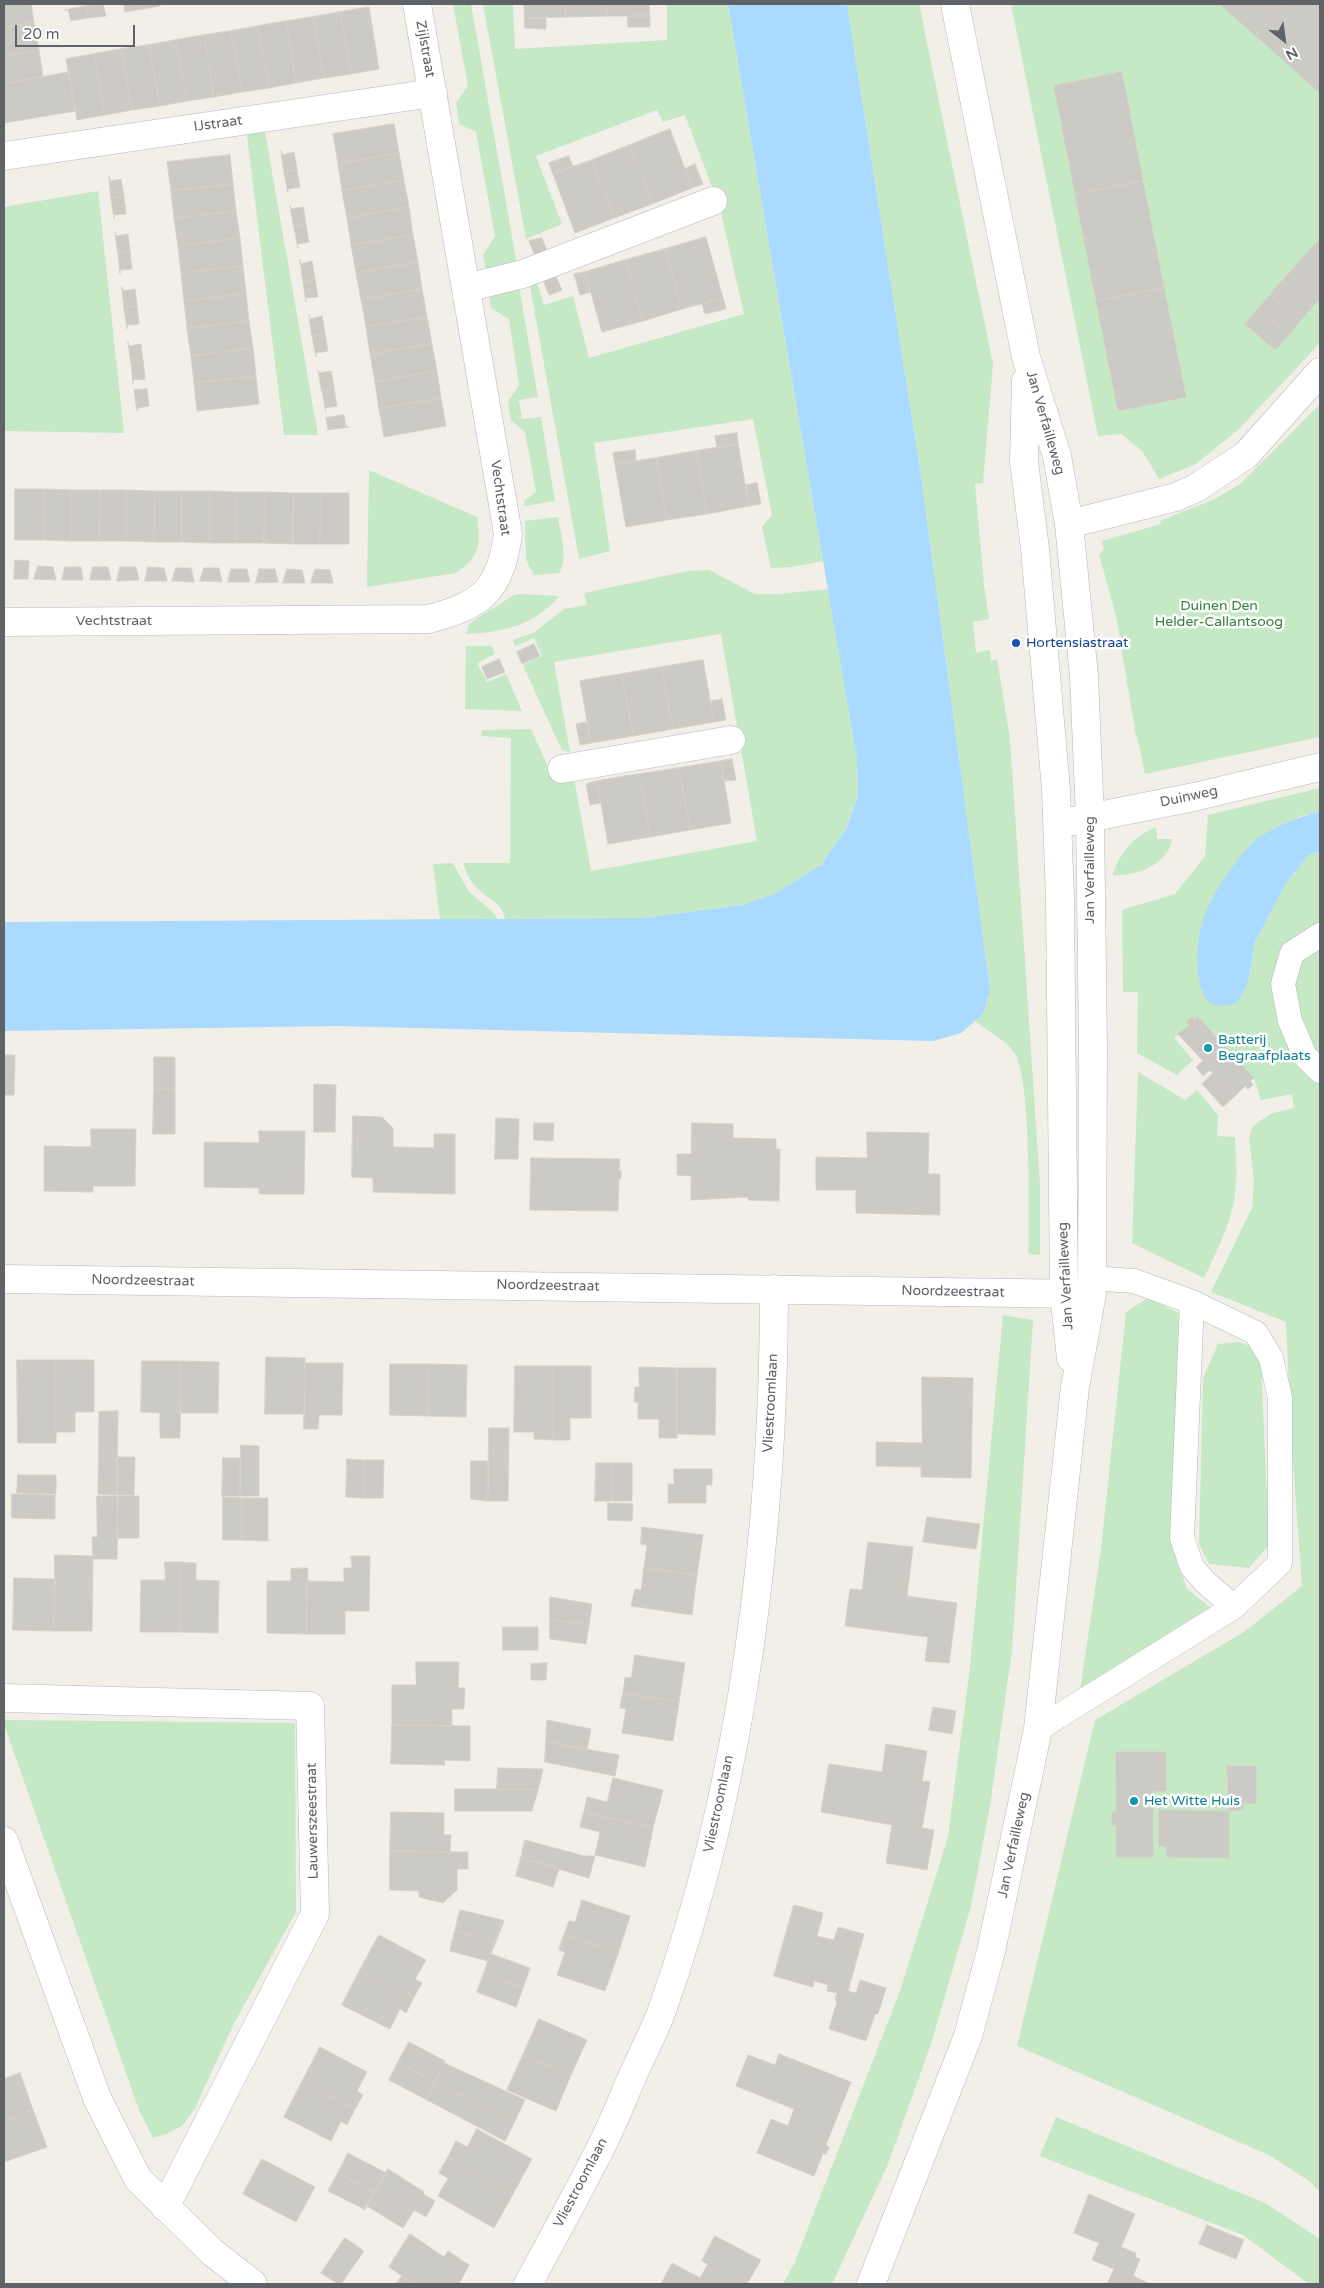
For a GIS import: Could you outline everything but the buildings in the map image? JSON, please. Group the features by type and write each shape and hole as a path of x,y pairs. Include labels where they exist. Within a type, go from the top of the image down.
{"street":[{"name":"Zijlstraat","path":"417,4 433,93"},
{"name":"Jan Verfailleweg","path":"871,2284 968,2036 991,1951 1038,1729 1075,1387 1092,1286 1093,1047 1090,818 1084,676 1069,524 1057,456 1026,357 955,4"},
{"name":"IJstraat","path":"4,156 433,93"},
{"name":"Vechtstraat","path":"4,622 428,619 470,606 492,586 504,560 508,534 433,93"},
{"path":"466,288 523,274 713,201"},
{"name":"Jan Verfailleweg","path":"1026,357 1024,462 1036,549 1057,823 1061,937 1064,1293 1075,1387"},
{"path":"1069,524 1176,497 1196,488 1246,455 1320,372"},
{"path":"562,769 731,740"},
{"name":"Duinweg","path":"1057,823 1194,797 1320,767"},
{"name":"Noordzeestraat","path":"4,1279 1064,1293 1092,1286"},
{"name":"Vliestroomlaan","path":"528,2284 604,2140 660,2015 698,1900 724,1788 750,1641 767,1486 774,1380 774,1289"},
{"name":"Lauwerszeestraat","path":"4,1698 310,1706 315,1914 165,2207"},
{"path":"4,1841 97,2098 138,2179 212,2252 253,2284"}],"lane":[{"path":"1320,935 1292,953 1283,984 1290,1021 1305,1056 1320,1072"},
{"path":"1038,1729 1234,1607 1280,1563 1280,1398 1271,1358 1256,1334 1192,1302 1134,1282 1092,1286"},
{"path":"1192,1302 1182,1538 1192,1566 1205,1582 1234,1607"}],"green space":[{"path":"453,4 471,4 517,265 486,272 483,255 495,236 476,132 459,124 456,103 468,86"},
{"path":"483,4 513,4 515,49 667,40 667,4 728,4 823,561 792,567 771,568 762,527 772,515 753,419 594,443 610,551 579,559 530,286 537,283 544,305 573,296 589,358 744,314 720,208 685,115 663,122 657,110 536,156 562,224 526,239"},
{"path":"847,4 919,4 993,364 983,483 975,484 989,619 973,622 976,653 990,650 991,661 997,659 1010,739 1040,1185 1040,1255 1029,1254 1028,1148 1024,1089 1020,1066 1014,1052 1001,1039 975,1021 983,1014 990,989 921,476"},
{"path":"1011,4 1320,4 1320,343 1239,429 1196,464 1159,479 1142,451 1121,434 1098,436"},
{"path":"261,127 265,132 318,435 284,435 247,136 251,129"},
{"path":"98,191 124,433 4,431 4,207"},
{"path":"519,286 538,397 519,400 522,419 541,417 555,501 525,506 524,501 536,492 525,432 511,420 508,402 519,385 509,319 491,308 489,290"},
{"name":"Duinen Den Helder-Callantsoog","path":"1320,404 1320,737 1145,774 1136,736 1116,616 1099,554 1104,550 1102,541 1161,524 1160,521 1215,499 1240,484"},
{"path":"369,470 477,517 479,535 477,549 470,561 456,573 367,587"},
{"path":"558,517 564,552 562,567 559,573 534,575 526,560 525,521"},
{"path":"709,570 755,594 778,594 828,589 857,760 858,795 846,828 821,865 776,893 742,905 643,918 505,919 498,904 481,892 472,882 463,863 510,863 511,738 481,736 482,730 531,729 554,780 574,778 591,871 757,841 721,634 554,662 570,752 562,750 523,665 542,656 534,638 515,646 513,640 533,633 564,609 587,605 584,593 688,571"},
{"path":"514,595 559,596 539,614 517,626 492,632 466,634 469,625 474,620"},
{"path":"466,646 492,646 495,654 477,663 487,682 506,674 522,711 465,709"},
{"path":"1320,788 1320,811 1301,816 1253,842 1219,888 1201,927 1248,982 1255,942 1288,880 1310,854 1320,852 1320,2192 1309,2181 1269,2155 1017,2046 1095,1720 1244,1632 1302,1586 1291,1434 1286,1322 1211,1292 1252,1208 1254,1181 1249,1136 1253,1126 1270,1114 1294,1108 1292,1094 1261,1100 1254,1078 1198,1017 1194,1020 1192,1017 1187,1021 1190,1025 1174,1038 1193,1060 1177,1075 1137,1053 1138,992 1123,992 1122,910 1175,894 1205,856 1208,815"},
{"path":"1156,827 1157,839 1172,839 1170,848 1165,855 1158,862 1141,871 1131,874 1113,875 1116,866 1129,846 1141,835"},
{"path":"453,863 469,892 495,914 497,919 440,920 433,864"},
{"path":"1138,1072 1185,1100 1197,1090 1218,1115 1217,1136 1235,1137 1235,1198 1224,1234 1204,1278 1132,1243"},
{"path":"1148,1298 1179,1313 1175,1553 1187,1589 1216,1612 1080,1691 1101,1549 1126,1312"},
{"path":"1003,1315 1033,1320 1012,1651 990,1806 971,1906 931,2044 888,2164 832,2284 783,2284 794,2264 900,1991 948,1837 970,1667"},
{"path":"1239,1342 1253,1347 1261,1360 1269,1545 1249,1568 1209,1564 1199,1544 1203,1378 1218,1344"},
{"path":"4,1720 295,1723 296,1912 234,2023 195,2108 182,2126 166,2134 153,2138 139,2110"},
{"path":"1056,2117 1265,2203 1320,2239 1320,2284 1309,2284 1243,2235 1040,2156"}],"water":[{"path":"728,4 847,4 921,476 990,989 983,1014 961,1033 933,1041 337,1026 4,1031 4,922 643,918 742,905 776,893 821,865 847,827 858,795 857,760"},
{"path":"1320,811 1320,852 1310,854 1288,880 1255,942 1248,982 1237,1003 1220,1006 1214,1005 1205,997 1202,989 1197,956 1201,927 1215,893 1236,862 1258,838 1284,824"}],"place":[{"name":"Hortensiastraat","path":"1016,643"},
{"name":"Batterij Begraafplaats","path":"1208,1048"},
{"name":"Het Witte Huis","path":"1134,1801"}]}
